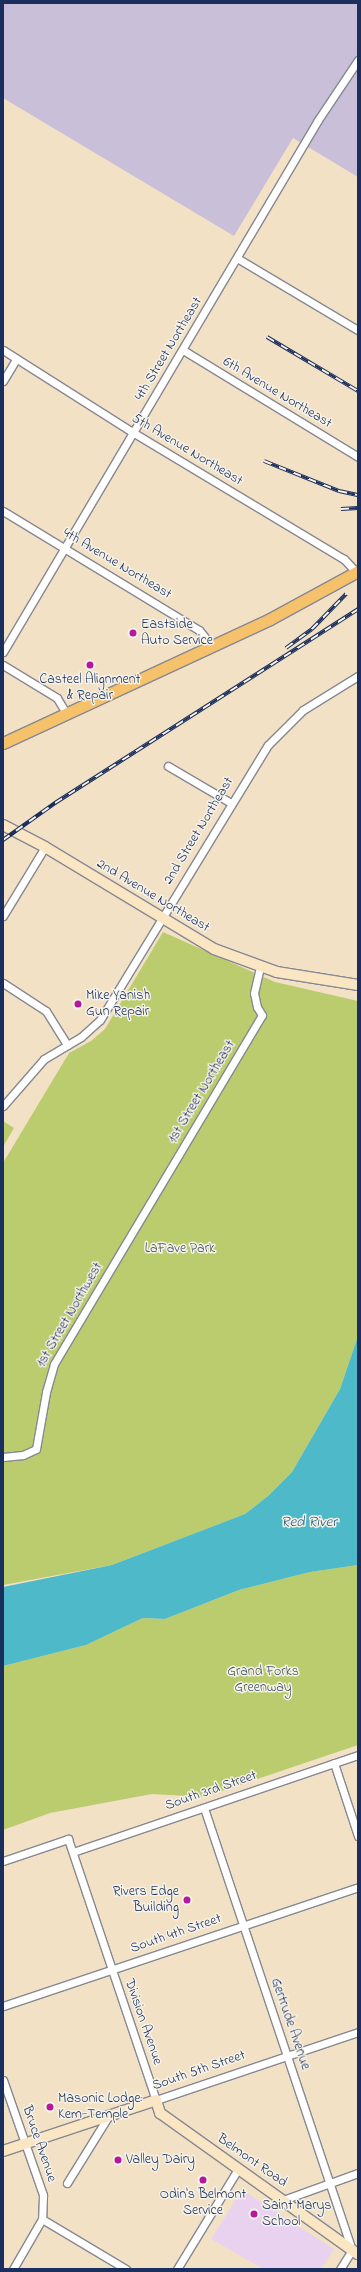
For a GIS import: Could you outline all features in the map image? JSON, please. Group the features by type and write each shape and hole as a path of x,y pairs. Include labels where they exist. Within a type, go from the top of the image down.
{"main road":[{"path":"3,743 305,601 357,571"}],"street":[{"name":"4th Street Northeast","path":"3,652 318,120 358,60"},
{"path":"237,258 358,330"},
{"name":"5th Avenue Northeast","path":"3,350 134,433 344,559 357,571"},
{"name":"6th Avenue Northeast","path":"183,350 358,457"},
{"path":"3,381 16,359"},
{"name":"4th Avenue Northeast","path":"3,511 199,630 212,646"},
{"path":"3,665 52,694 66,713"},
{"name":"2nd Street Northeast","path":"3,1106 38,1065 100,1020 231,803 259,758 279,731 303,710 358,676"},
{"path":"168,766 231,803"},
{"name":"2nd Avenue Northeast","path":"3,825 45,847 214,949 260,967 358,985"},
{"path":"3,916 45,847"},
{"name":"1st Street Northeast","path":"138,1224 262,1015 257,1007 254,993 260,967"},
{"path":"3,984 46,1011 67,1045"},
{"name":"1st Street Northwest","path":"3,1457 23,1455 36,1449 46,1392 54,1364 138,1224"},
{"name":"South 3rd Street","path":"73,1852 358,1755"},
{"path":"334,1763 358,1836"},
{"name":"Gertrude Avenue","path":"204,1808 242,1925 355,2252"},
{"name":"Division Avenue","path":"3,1861 68,1839 156,2100"},
{"name":"South 4th Street","path":"3,2006 358,1887"},
{"name":"South 5th Street","path":"3,2151 358,2032"},
{"name":"Bruce Avenue","path":"3,2080 43,2195 42,2219"},
{"name":"Belmont Road","path":"156,2100 160,2112 355,2252"},
{"path":"67,2183 108,2116"},
{"path":"177,2269 238,2169"},
{"path":"283,2200 358,2173"},
{"path":"13,2269 42,2219 126,2269"},
{"path":"340,2269 355,2252"}],"shaded area":[{"path":"3,3 358,3 358,177 293,138 234,236 3,98"},
{"name":"Saint Marys School","path":"242,2190 334,2249 321,2269 264,2269 211,2239"}],"green space":[{"name":"LaFave Park","path":"163,932 275,982 358,1001 358,1336 340,1389 292,1472 268,1496 245,1514 112,1565 3,1585 3,1163 69,1053 91,1041 105,1029"},
{"path":"3,1121 14,1128 3,1147"},
{"name":"Grand Forks Greenway","path":"358,1565 358,1745 204,1797 152,1794 50,1813 3,1830 3,1666 86,1645 143,1618 165,1619 239,1590 310,1572"}],"water":[{"name":"Red River","path":"358,1336 358,1565 310,1572 239,1590 165,1619 143,1618 86,1645 3,1666 3,1587 112,1565 245,1514 268,1496 292,1472 340,1389"}],"railway":[{"path":"267,337 358,391"},
{"path":"264,461 339,491 358,495"},
{"path":"341,509 358,508"},
{"path":"286,648 312,629 346,594"},
{"path":"3,840 55,803 358,609"}],"place":[{"name":"Eastside Auto Service","path":"133,633"},
{"name":"Casteel Alignment & Repair","path":"90,665"},
{"name":"Mike Yanish Gun Repair","path":"78,1004"},
{"name":"Rivers Edge Building","path":"187,1900"},
{"name":"Masonic Lodge: Kem-Temple","path":"50,2107"},
{"name":"Valley Dairy","path":"118,2160"},
{"name":"Odin's Belmont Service","path":"203,2180"},
{"name":"Saint Marys School","path":"254,2214"}]}
